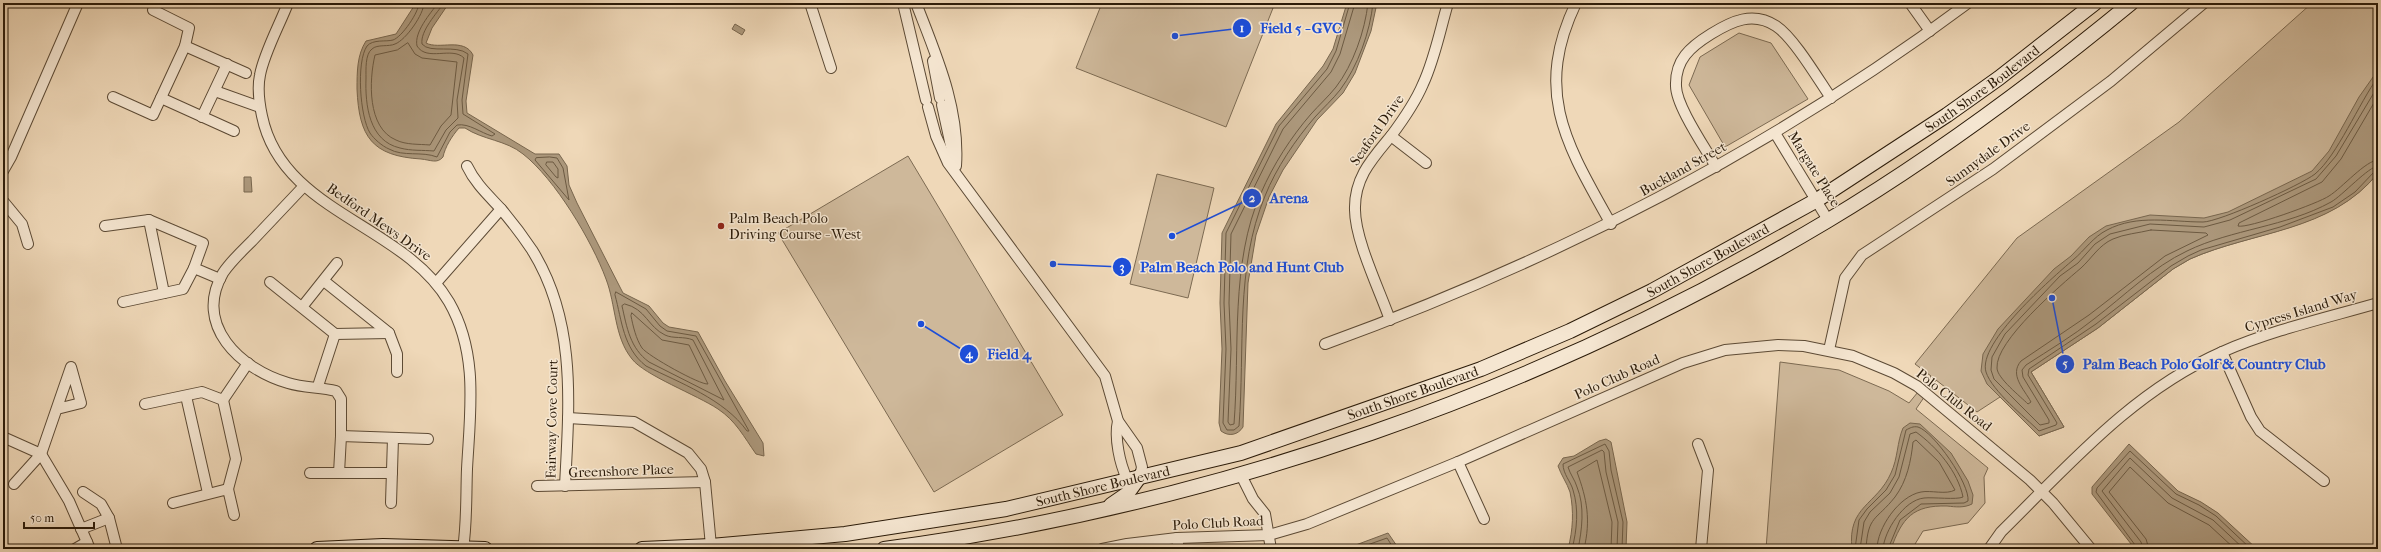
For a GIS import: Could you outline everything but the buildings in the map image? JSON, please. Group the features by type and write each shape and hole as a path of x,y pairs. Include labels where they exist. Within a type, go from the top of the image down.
{"street":[{"path":"3,171 11,158 78,3"},
{"name":"Bedford Mews Drive","path":"288,3 260,74 258,93 264,126 276,152 289,170 304,186 335,210 410,258 436,283 458,321 467,347 470,368 464,549"},
{"path":"810,3 831,68"},
{"path":"902,3 936,136 948,163 1105,376 1118,421 1137,448 1142,467 1127,494 1106,509"},
{"path":"916,3 946,81 955,122 958,146 956,166"},
{"name":"Seaford Drive","path":"1390,320 1356,228 1355,198 1363,172 1370,161 1391,136 1423,84 1433,59 1448,3"},
{"path":"1576,3 1568,20 1558,54 1557,96 1560,118 1574,158 1611,224"},
{"path":"1910,3 1930,31"},
{"name":"Buckland Street","path":"1325,344 1487,281 1611,224 1775,133 1831,98 1930,31 1968,3"},
{"name":"South Shore Boulevard","path":"642,549 711,546 845,534 1006,509 1241,454 1504,360 1652,292 1817,200 1947,115 1999,78 2095,3"},
{"name":"South Shore Boulevard","path":"884,549 1017,528 1106,509 1241,475 1318,450 1517,378 1666,309 1828,220 1910,168 2002,104 2131,3"},
{"name":"Sunnydale Drive","path":"1829,350 1845,278 1862,255 1993,169 2111,81 2204,3"},
{"path":"112,97 153,115 184,46 189,28 153,10"},
{"path":"1716,167 1679,102 1676,87 1676,73 1681,59 1691,47 1727,24 1748,18 1764,20 1777,27 1788,37 1831,98"},
{"path":"926,31 956,166 962,180"},
{"path":"184,46 227,64 246,74"},
{"path":"202,117 227,64"},
{"path":"215,91 260,107"},
{"path":"161,98 234,131"},
{"name":"Margate Place","path":"1775,133 1828,220"},
{"path":"1391,136 1426,163"},
{"name":"Fairway Cove Court","path":"468,166 473,179 501,209 533,252 545,275 558,308 568,360 568,418 565,486"},
{"path":"304,186 233,260 220,279 214,308 219,330 230,349 248,363 288,383 318,386 336,391 341,400 339,473"},
{"path":"3,201 22,224 28,244"},
{"path":"436,283 501,209"},
{"path":"148,220 164,293"},
{"path":"105,226 148,220 203,243 194,268 183,289 123,302"},
{"path":"302,307 337,263"},
{"path":"194,268 220,279"},
{"path":"324,281 389,333 397,354 397,372"},
{"path":"270,282 335,334 389,333"},
{"name":"Cypress Island Way","path":"1989,549 2001,532 2116,419 2173,379 2222,352 2270,333 2378,303"},
{"path":"318,386 335,334"},
{"name":"Polo Club Road","path":"1102,549 1127,544 1177,538 1221,538 1269,534 1308,524 1458,462 1683,363 1708,355 1751,346 1778,345 1829,350 1870,362 1917,386 1938,402 2042,491 2091,549"},
{"path":"2222,352 2251,417 2260,431 2324,481"},
{"path":"234,515 228,489 236,459 223,400 248,363"},
{"path":"145,404 202,392 223,400"},
{"path":"186,396 208,493"},
{"path":"14,484 42,454 58,409"},
{"path":"568,418 627,421 640,425 688,453 701,469 705,482 711,546"},
{"path":"1118,421 1116,429 1123,470 1145,490 1165,495"},
{"path":"3,436 42,454 69,501 89,546 75,549"},
{"path":"341,436 428,439"},
{"path":"391,503 393,438"},
{"path":"1698,444 1708,470 1701,549"},
{"path":"1458,462 1484,519"},
{"path":"310,473 392,473"},
{"path":"1241,475 1253,499 1265,514 1271,549"},
{"name":"Greenshore Place","path":"537,486 705,482"},
{"path":"173,502 228,489"},
{"path":"83,492 101,504 109,518 117,549"},
{"path":"81,529 109,518"},
{"path":"1177,538 1179,549"},
{"path":"317,549 383,546 485,549"}],"shaded area":[{"path":"1102,3 1275,3 1226,127 1076,68"},
{"path":"2312,3 2378,3 2378,173 2359,192 2338,207 2314,218 2190,259 2173,269 2098,328 2031,372 2064,427 2039,436 2000,397 1977,412 1936,380 1916,409 1988,468 1984,477 1985,503 1968,523 1923,531 1912,549 1766,549 1780,362 1839,370 1889,391 1909,403 1931,376 1915,364 2017,238 2179,122"},
{"path":"1739,33 1771,43 1808,99 1725,147 1689,85 1700,57"},
{"path":"908,156 1063,415 934,492 778,233"},
{"path":"1157,174 1214,188 1188,298 1130,284"}],"water":[{"path":"416,3 449,3 432,28 426,43 431,45 458,45 469,50 473,55 466,101 467,113 535,154 559,154 567,166 569,185 577,203 623,293 649,306 663,323 669,327 698,332 725,381 763,443 764,456 756,454 735,424 718,409 648,372 632,359 626,350 618,331 606,279 592,247 560,195 548,179 523,154 516,149 465,128 459,128 445,149 443,157 436,161 391,154 371,141 365,131 358,106 357,76 361,52 366,41 396,34"},
{"path":"1347,3 1377,3 1371,31 1355,73 1343,93 1317,120 1283,170 1269,197 1256,235 1248,283 1243,427 1239,432 1227,434 1221,431 1219,423 1222,349 1220,303 1222,233 1276,124 1323,66 1333,49"},
{"path":"735,24 745,30 742,35 732,29"},
{"path":"2378,70 2378,173 2359,192 2338,207 2314,219 2190,259 2173,269 2098,328 2031,372 2064,427 2039,436 1987,384 1981,371 1983,354 1998,329 2054,269 2071,256 2089,237 2106,226 2150,215 2204,218 2228,212 2312,171 2329,151 2359,97"},
{"path":"244,177 251,177 252,192 244,192"},
{"path":"1910,423 1920,424 1951,453 1968,481 1973,495 1972,504 1960,507 1935,506 1917,511 1910,516 1900,529 1891,549 1852,549 1854,523 1858,514 1885,484 1893,467 1903,428"},
{"path":"1606,439 1611,442 1627,522 1626,549 1568,549 1571,535 1572,506 1569,489 1558,466 1563,458 1574,456 1599,441"},
{"path":"2129,444 2178,491 2201,502 2218,513 2257,549 2135,549 2092,494 2092,487"},
{"path":"1388,533 1399,549 1345,549"}],"place":[{"name":"Field 5 - GVC","path":"1175,36"},
{"name":"Palm Beach Polo Driving Course - West","path":"721,226"},
{"name":"Arena","path":"1172,236"},
{"name":"Palm Beach Polo and Hunt Club","path":"1053,264"},
{"name":"Palm Beach Polo Golf & Country Club","path":"2052,298"},
{"name":"Field 4","path":"921,324"}]}
